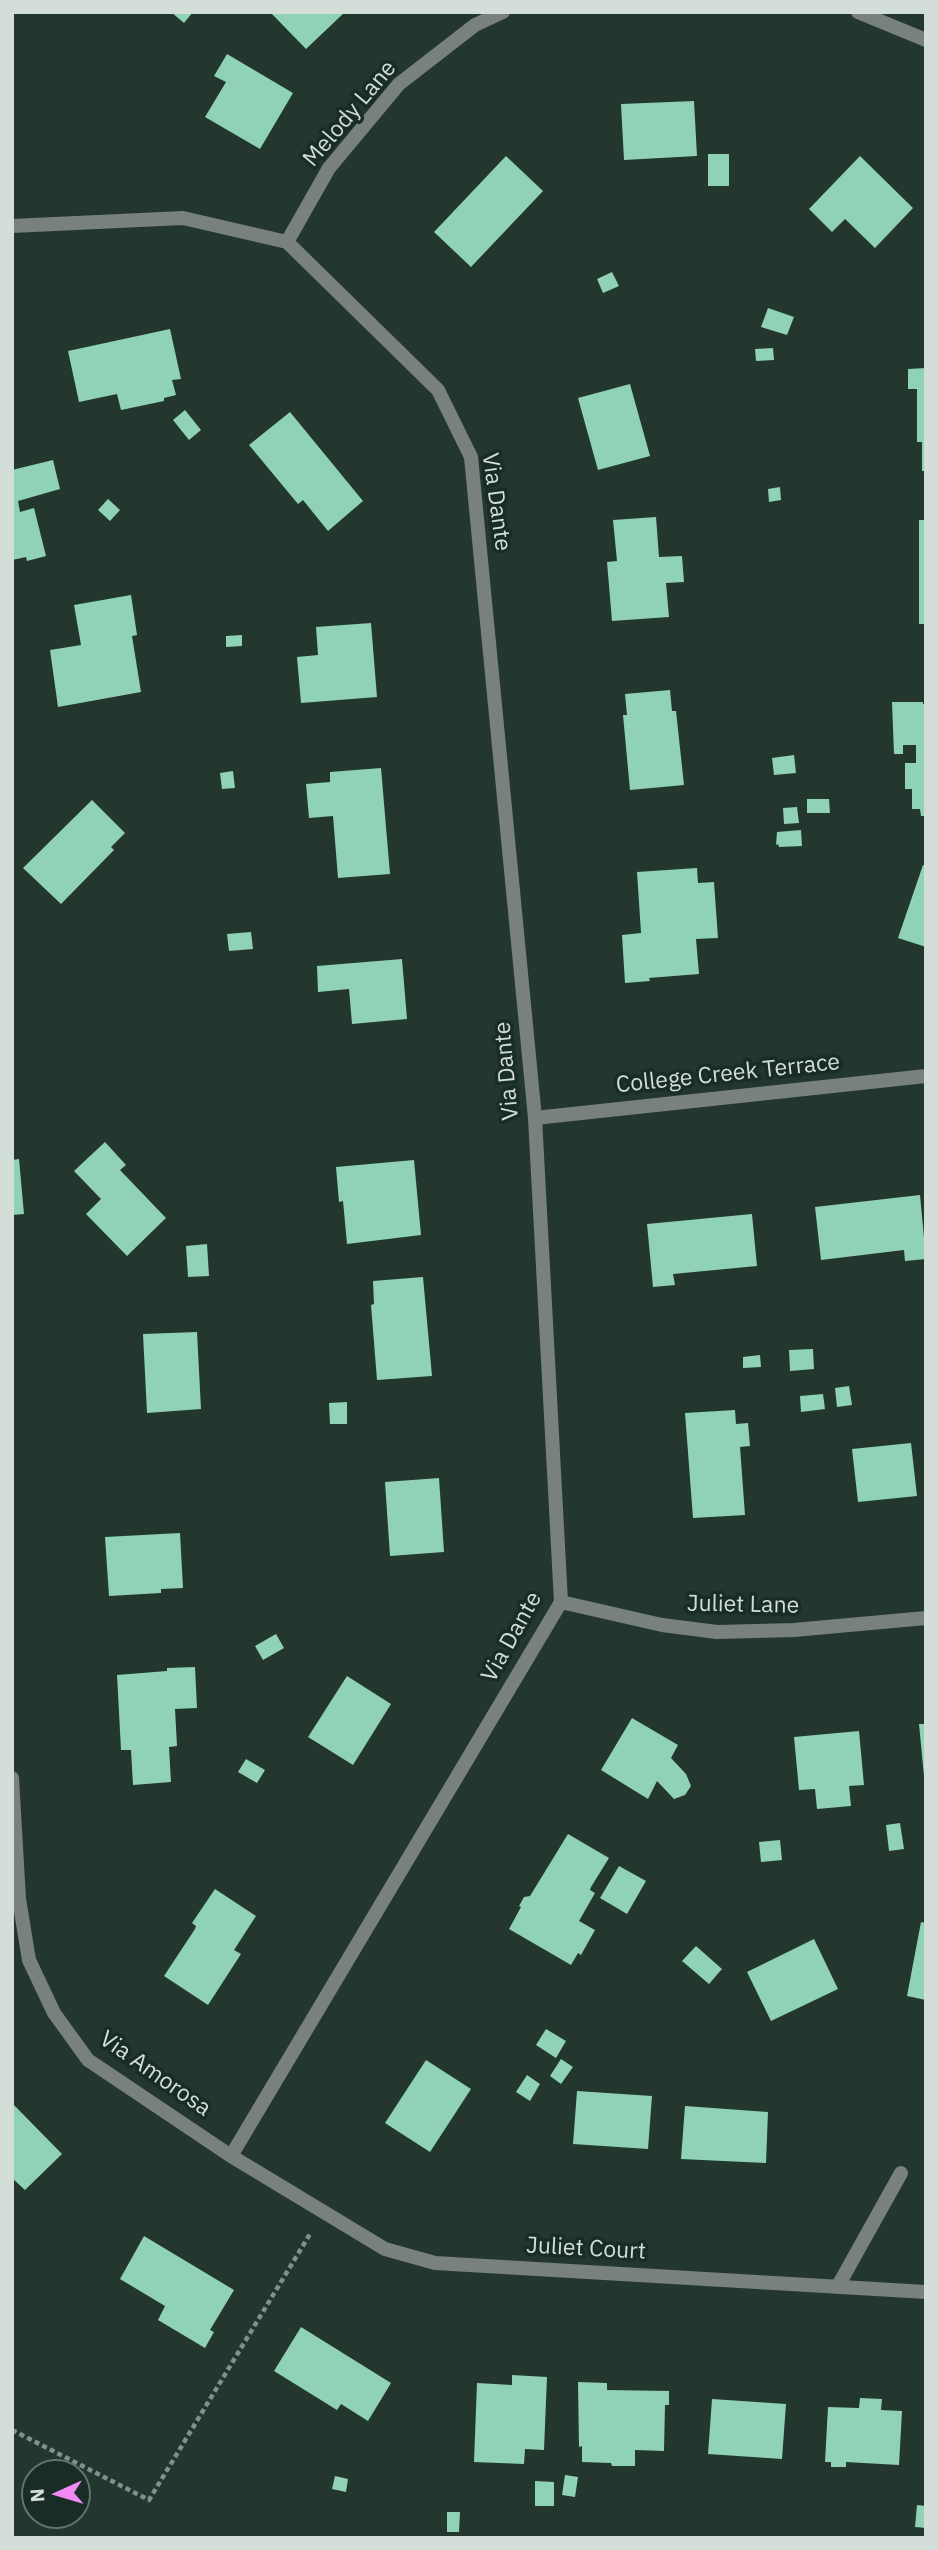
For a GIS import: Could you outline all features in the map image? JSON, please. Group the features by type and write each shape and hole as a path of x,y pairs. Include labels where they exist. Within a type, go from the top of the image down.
{"street":[{"name":"Melody Lane","path":"287,242 329,168 399,84 475,25 503,12"},
{"path":"858,12 926,40"},
{"path":"12,226 183,218 287,242"},
{"name":"Via Dante","path":"231,2156 561,1602 535,1118 471,457 438,390 287,242"},
{"name":"College Creek Terrace","path":"535,1118 926,1076"},
{"name":"Juliet Lane","path":"561,1602 662,1625 717,1632 794,1630 926,1618"},
{"name":"Via Amorosa","path":"12,1778 19,1899 29,1960 54,2013 88,2060 231,2156"},
{"name":"Juliet Court","path":"231,2156 385,2249 435,2263 838,2286"},
{"path":"901,2173 838,2286 926,2292"}],"path":[{"path":"12,2430 149,2500 324,2212"}],"building":[{"path":"171,12 193,12 184,23"},
{"path":"270,12 345,12 306,49"},
{"path":"227,54 293,93 260,149 205,117 226,82 214,76"},
{"path":"694,101 697,156 624,160 621,104"},
{"path":"708,154 729,154 729,186 708,186"},
{"path":"506,156 543,191 471,267 434,232"},
{"path":"860,156 913,208 875,248 845,219 832,232 809,209"},
{"path":"612,272 619,286 603,293 597,279"},
{"path":"768,308 794,317 787,335 761,327"},
{"path":"170,329 181,379 172,380 176,395 164,398 164,401 121,410 117,394 79,402 68,351"},
{"path":"773,348 774,360 756,361 755,349"},
{"path":"926,368 926,471 922,471 922,442 917,442 917,389 908,389 908,369"},
{"path":"630,384 650,456 598,470 578,398"},
{"path":"185,410 201,430 189,440 173,420"},
{"path":"290,412 363,501 328,531 303,500 298,504 249,445"},
{"path":"53,460 60,489 18,501 20,512 34,508 46,556 27,561 26,557 12,560 12,470"},
{"path":"780,487 781,500 769,502 768,489"},
{"path":"108,499 120,510 110,521 98,510"},
{"path":"656,517 659,557 682,556 684,582 666,583 669,617 612,621 607,562 617,561 613,520"},
{"path":"919,520 926,520 926,624 919,624"},
{"path":"131,595 137,635 132,636 141,692 58,707 50,650 81,645 74,605"},
{"path":"371,623 377,697 301,703 297,657 318,655 316,627"},
{"path":"242,635 242,646 226,647 226,636"},
{"path":"670,690 672,711 676,711 684,785 630,790 623,715 627,715 625,694"},
{"path":"892,702 926,704 926,816 921,816 920,809 912,809 912,789 905,789 905,763 916,763 916,745 903,745 903,754 894,754"},
{"path":"794,755 796,773 774,775 772,758"},
{"path":"381,768 390,874 338,878 333,816 309,818 306,784 330,782 330,772"},
{"path":"233,771 235,788 222,789 220,773"},
{"path":"807,799 829,799 830,813 807,813"},
{"path":"92,800 125,833 111,847 114,850 61,904 23,868"},
{"path":"797,807 799,823 784,824 783,808"},
{"path":"801,830 802,846 776,845 777,832"},
{"path":"923,865 926,866 926,947 898,938"},
{"path":"697,868 698,883 714,882 718,938 696,939 699,974 625,983 622,935 641,933 637,872"},
{"path":"251,932 253,949 229,951 227,934"},
{"path":"402,959 407,1019 352,1024 349,989 318,992 317,966"},
{"path":"105,1142 126,1165 120,1170 166,1218 127,1256 86,1214 101,1199 74,1171"},
{"path":"19,1159 24,1214 12,1215 12,1160"},
{"path":"414,1160 421,1235 347,1244 343,1201 339,1202 336,1167"},
{"path":"920,1195 926,1259 905,1261 904,1250 821,1260 815,1207"},
{"path":"752,1214 757,1266 673,1274 675,1285 653,1287 647,1224"},
{"path":"207,1244 209,1276 188,1277 186,1246"},
{"path":"423,1277 432,1376 377,1380 371,1305 374,1304 373,1281"},
{"path":"197,1332 201,1409 147,1413 143,1334"},
{"path":"813,1349 814,1369 790,1371 789,1350"},
{"path":"760,1355 761,1367 743,1368 743,1357"},
{"path":"849,1386 852,1405 837,1407 835,1388"},
{"path":"823,1394 825,1409 801,1412 800,1396"},
{"path":"347,1402 347,1424 330,1424 329,1403"},
{"path":"735,1410 736,1424 748,1423 750,1446 740,1447 745,1515 693,1518 685,1413"},
{"path":"911,1443 917,1496 858,1502 852,1449"},
{"path":"439,1478 444,1552 390,1556 385,1482"},
{"path":"180,1533 183,1588 161,1589 161,1593 109,1596 105,1537"},
{"path":"276,1634 284,1648 263,1660 255,1646"},
{"path":"195,1667 197,1708 175,1709 177,1746 169,1747 171,1782 133,1785 131,1750 121,1750 117,1675"},
{"path":"347,1676 391,1704 353,1765 308,1737"},
{"path":"632,1718 678,1745 671,1758 686,1774 691,1786 685,1795 674,1799 657,1781 648,1799 601,1770"},
{"path":"919,1724 926,1724 926,1776 924,1776"},
{"path":"859,1731 864,1785 849,1786 851,1806 817,1809 815,1789 799,1790 794,1737"},
{"path":"246,1759 265,1770 257,1783 238,1772"},
{"path":"900,1823 904,1849 889,1851 886,1825"},
{"path":"568,1834 609,1858 591,1887 590,1890 595,1893 579,1921 595,1930 581,1955 578,1953 571,1965 509,1929 524,1897 530,1896"},
{"path":"780,1840 782,1860 761,1862 759,1842"},
{"path":"619,1866 646,1881 627,1914 600,1898"},
{"path":"215,1889 256,1916 234,1950 241,1954 208,2005 164,1976 195,1929 196,1926 192,1923"},
{"path":"921,1922 926,1923 926,2000 907,1996"},
{"path":"814,1939 838,1989 771,2021 747,1972"},
{"path":"696,1946 722,1969 709,1984 682,1961"},
{"path":"546,2029 566,2041 556,2058 536,2045"},
{"path":"561,2059 573,2067 561,2084 550,2076"},
{"path":"426,2060 471,2089 430,2152 385,2123"},
{"path":"527,2075 540,2084 530,2101 516,2092"},
{"path":"577,2091 652,2096 648,2149 573,2144"},
{"path":"12,2103 62,2154 25,2190 12,2178"},
{"path":"685,2106 768,2112 766,2163 681,2159"},
{"path":"144,2236 234,2290 210,2330 214,2332 205,2348 158,2320 165,2306 120,2279"},
{"path":"301,2327 391,2383 368,2421 341,2404 337,2410 274,2371"},
{"path":"512,2375 547,2377 544,2450 525,2449 524,2464 474,2462 477,2383 512,2385"},
{"path":"578,2382 607,2383 607,2390 669,2391 669,2405 665,2405 664,2451 635,2450 635,2466 582,2462 582,2446 579,2447"},
{"path":"860,2398 882,2399 881,2410 902,2411 899,2465 846,2462 846,2467 831,2467 831,2462 825,2462 828,2407 859,2408"},
{"path":"712,2399 786,2404 782,2459 708,2454"},
{"path":"565,2475 578,2477 575,2497 562,2495"},
{"path":"335,2476 348,2479 346,2492 332,2489"},
{"path":"535,2481 554,2482 554,2506 535,2506"},
{"path":"917,2505 926,2506 926,2528 915,2527"},
{"path":"447,2512 460,2512 459,2532 447,2532"}]}
